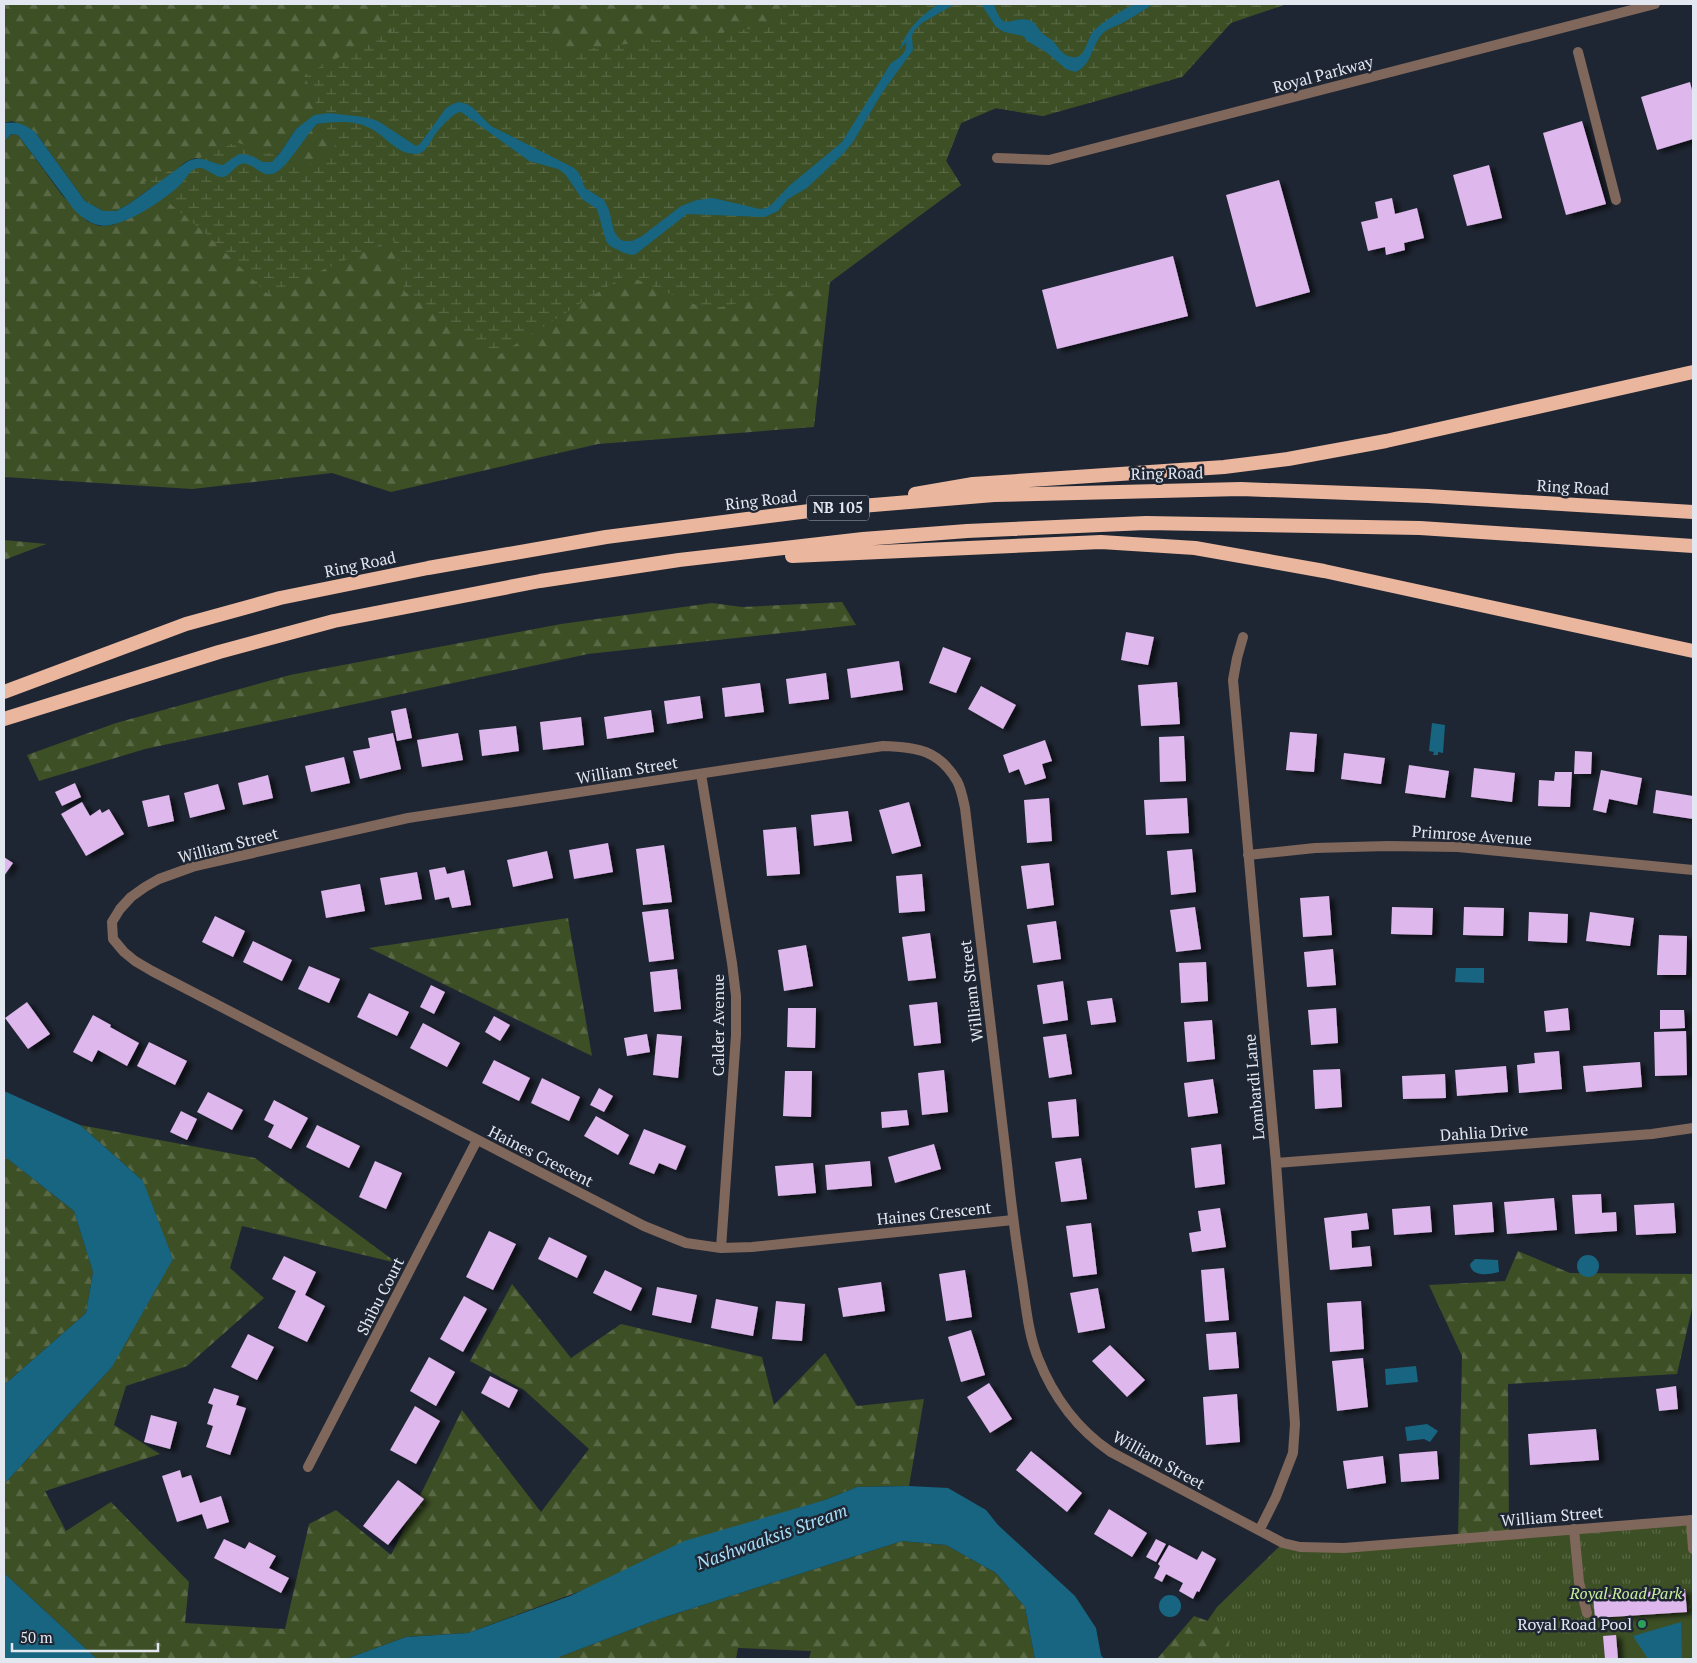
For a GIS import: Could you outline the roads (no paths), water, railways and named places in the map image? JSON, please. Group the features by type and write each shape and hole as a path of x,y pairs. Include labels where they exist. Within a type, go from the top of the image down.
{"highway":[{"path":"826,509 973,484 1224,467 1288,459 1386,441 1693,372"},
{"name":"Ring Road","path":"4,692 186,624 280,598 428,568 606,537 826,509 994,495 1241,489 1428,496 1693,512"},
{"name":"NB 105","path":"4,719 219,652 334,621 540,580 679,560 863,539 1046,527 1146,523 1420,528 1693,546"},
{"path":"679,560 1101,542 1195,548 1324,572 1693,651"}],"street":[{"name":"Royal Parkway","path":"997,158 1049,160 1655,4"},
{"path":"1578,52 1616,200"},
{"name":"Lombardi Lane","path":"1243,638 1233,680 1276,1163 1295,1424 1293,1453 1276,1497 1260,1529"},
{"name":"William Street","path":"112,922 131,897 145,887 159,879 195,866 408,818 884,746 910,747 938,757 958,782 965,808 1013,1220 1032,1339 1045,1374 1073,1419 1098,1443 1111,1452 1232,1517 1260,1529 1283,1543 1300,1547 1344,1548 1692,1520"},
{"name":"Calder Avenue","path":"701,774 736,996 736,1035 721,1248"},
{"name":"Primrose Avenue","path":"1248,855 1315,848 1458,847 1693,870"},
{"name":"Haines Crescent","path":"112,922 114,939 124,952 135,961 644,1226 686,1243 721,1248 752,1247 1013,1220"},
{"name":"Dahlia Drive","path":"1276,1163 1652,1134 1693,1128"},
{"name":"Shibu Court","path":"308,1467 477,1140"},
{"path":"1692,1520 1693,1549"},
{"path":"1574,1529 1579,1582 1587,1613"}],"water":[{"path":"938,4 955,4 922,23 914,31 912,36 913,50 882,93 853,142 807,188 788,199 778,211 765,217 687,214 636,254 632,255 610,246 606,241 597,209 582,199 565,174 558,169 529,161 461,112 446,122 428,147 418,154 407,153 395,147 373,130 355,123 317,124 291,158 275,173 267,174 251,165 243,163 225,177 197,168 191,171 181,184 154,205 130,219 107,226 92,223 75,211 18,135 11,134 4,142 4,123 13,122 28,127 35,132 85,201 103,211 116,211 193,159 202,159 223,165 237,155 243,154 263,162 272,162 296,129 314,115 329,113 364,117 378,121 416,146 420,144 446,108 459,102 473,108 491,126 574,168 579,173 585,188 604,200 609,210 614,231 619,239 632,241 642,236 681,206 697,200 713,198 760,209 767,208 789,186 842,142 891,63 900,57 906,49 906,42 899,50 911,29 919,19"},
{"path":"981,4 994,4 997,13 1004,21 1023,19 1031,21 1063,53 1076,57 1083,53 1095,29 1106,21 1133,5 1153,4 1102,34 1085,66 1075,72 1066,69 1046,52 1027,41 1023,36 1004,32 996,27"},
{"path":"1432,723 1445,725 1443,753 1438,752 1438,755 1433,755 1434,752 1429,751"},
{"path":"1456,968 1484,968 1484,983 1455,982"},
{"path":"4,1091 80,1125 143,1181 173,1259 112,1367 4,1486 4,1385 86,1313 93,1272 74,1211 4,1156"},
{"path":"1588,1255 1596,1258 1599,1266 1596,1274 1588,1277 1580,1274 1577,1266 1580,1258"},
{"path":"1475,1259 1498,1260 1499,1272 1490,1274 1477,1273 1471,1268 1470,1264"},
{"path":"1416,1366 1418,1382 1386,1385 1385,1369"},
{"path":"1427,1424 1438,1431 1430,1442 1424,1439 1407,1441 1405,1427"},
{"name":"Nashwaaksis Stream","path":"909,1486 948,1488 986,1510 998,1525 1075,1596 1096,1628 1101,1655 1104,1659 1035,1659 1025,1607 996,1573 946,1545 902,1541 656,1620 554,1659 346,1659 406,1637 468,1633 570,1596 684,1541 825,1500 857,1487"},
{"path":"4,1573 97,1659 4,1659"},
{"path":"1170,1595 1180,1602 1181,1606 1174,1616 1170,1617 1160,1610 1159,1606 1166,1596"},
{"path":"1681,1622 1682,1659 1648,1659 1633,1636"}],"place":[{"name":"Royal Road Pool","path":"1642,1624"}],"park label":[{"name":"Royal Road Park","path":"1626,1593"}]}
